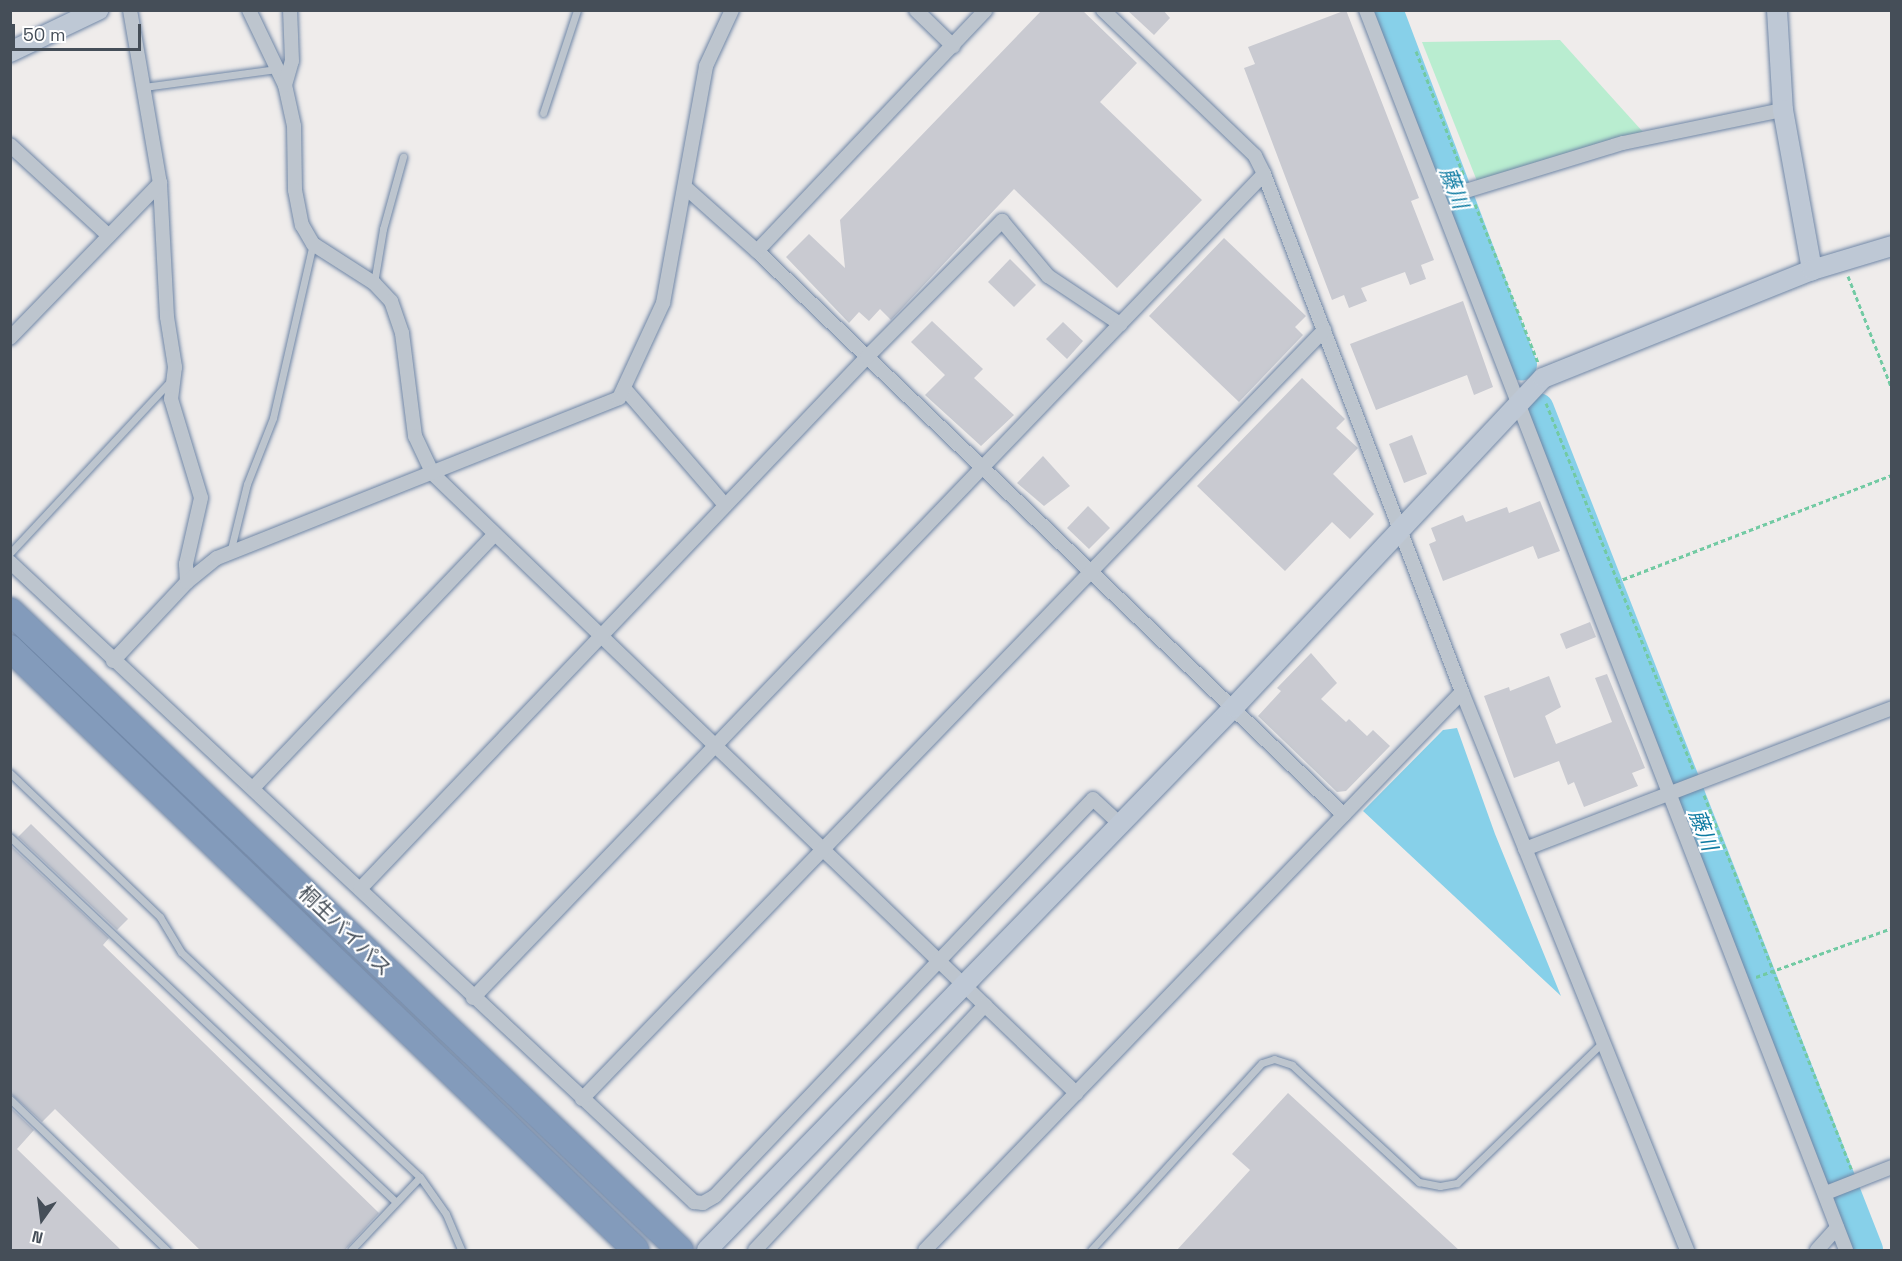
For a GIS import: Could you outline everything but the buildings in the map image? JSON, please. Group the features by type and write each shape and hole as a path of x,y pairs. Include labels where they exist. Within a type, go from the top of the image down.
{"highway":[{"name":"桐生バイパス","path":"10,611 680,1251"},
{"name":"桐生バイパス","path":"10,648 636,1251"}],"street":[{"path":"10,52 98,10"},
{"path":"130,10 160,183 174,377 171,399 201,498 186,564 187,582"},
{"path":"249,10 285,85 294,126 296,190 302,225 314,244 374,283 391,301 402,333 415,436 434,474 494,535 1076,1093"},
{"path":"285,85 292,61 290,10"},
{"path":"113,661 187,582 217,558 434,474 619,398 663,303 686,188 706,66 732,10"},
{"path":"916,10 953,46"},
{"path":"757,251 986,10"},
{"path":"1103,10 1255,156 1264,174 1401,527 1462,692 1687,1251"},
{"path":"1366,10 1517,403 1827,1193 1846,1251"},
{"path":"1777,10 1783,110 1812,270"},
{"path":"1469,189 1623,143 1783,110"},
{"path":"10,145 109,236"},
{"path":"473,998 717,747 1264,174"},
{"path":"10,338 160,183"},
{"path":"686,188 757,251 1344,815"},
{"path":"360,889 867,357 1002,221 1048,276 1120,324"},
{"path":"707,1251 1234,707 1517,403 1544,378 1812,270 1892,246"},
{"path":"582,1099 1324,330"},
{"path":"624,388 725,505"},
{"path":"254,787 494,535"},
{"path":"10,562 113,661 254,787 473,998 582,1099 687,1196 703,1203 715,1196 942,963 1093,800 1120,824"},
{"path":"925,1251 1462,692"},
{"path":"1525,849 1892,708"},
{"path":"755,1251 985,1005"},
{"path":"1827,1193 1892,1167"},
{"path":"1816,1251 1837,1228"}],"lane":[{"path":"543,113 577,10"},
{"path":"144,87 277,69"},
{"path":"374,283 383,229 403,157"},
{"path":"230,553 247,484 273,418 314,244"},
{"path":"10,553 174,377"},
{"path":"10,773 160,917 181,952 420,1177 446,1214 461,1251"},
{"path":"10,837 396,1202"},
{"path":"1091,1251 1262,1063 1274,1059 1292,1065 1419,1182 1440,1186 1457,1183 1603,1042"},
{"path":"10,1099 167,1251"},
{"path":"351,1251 420,1177"}],"path":[{"path":"1416,51 1544,378"},
{"path":"1842,260 1892,389"},
{"path":"1616,582 1892,475"},
{"path":"1743,982 1892,928"}],"green space":[{"path":"1560,40 1643,132 1477,181 1422,42"}],"water":[{"path":"1457,728 1495,834 1561,996 1363,811 1443,730"}],"waterway":[{"name":"藤川","path":"1387,10 1521,365"},
{"name":"藤川","path":"1538,409 1867,1250"}]}
